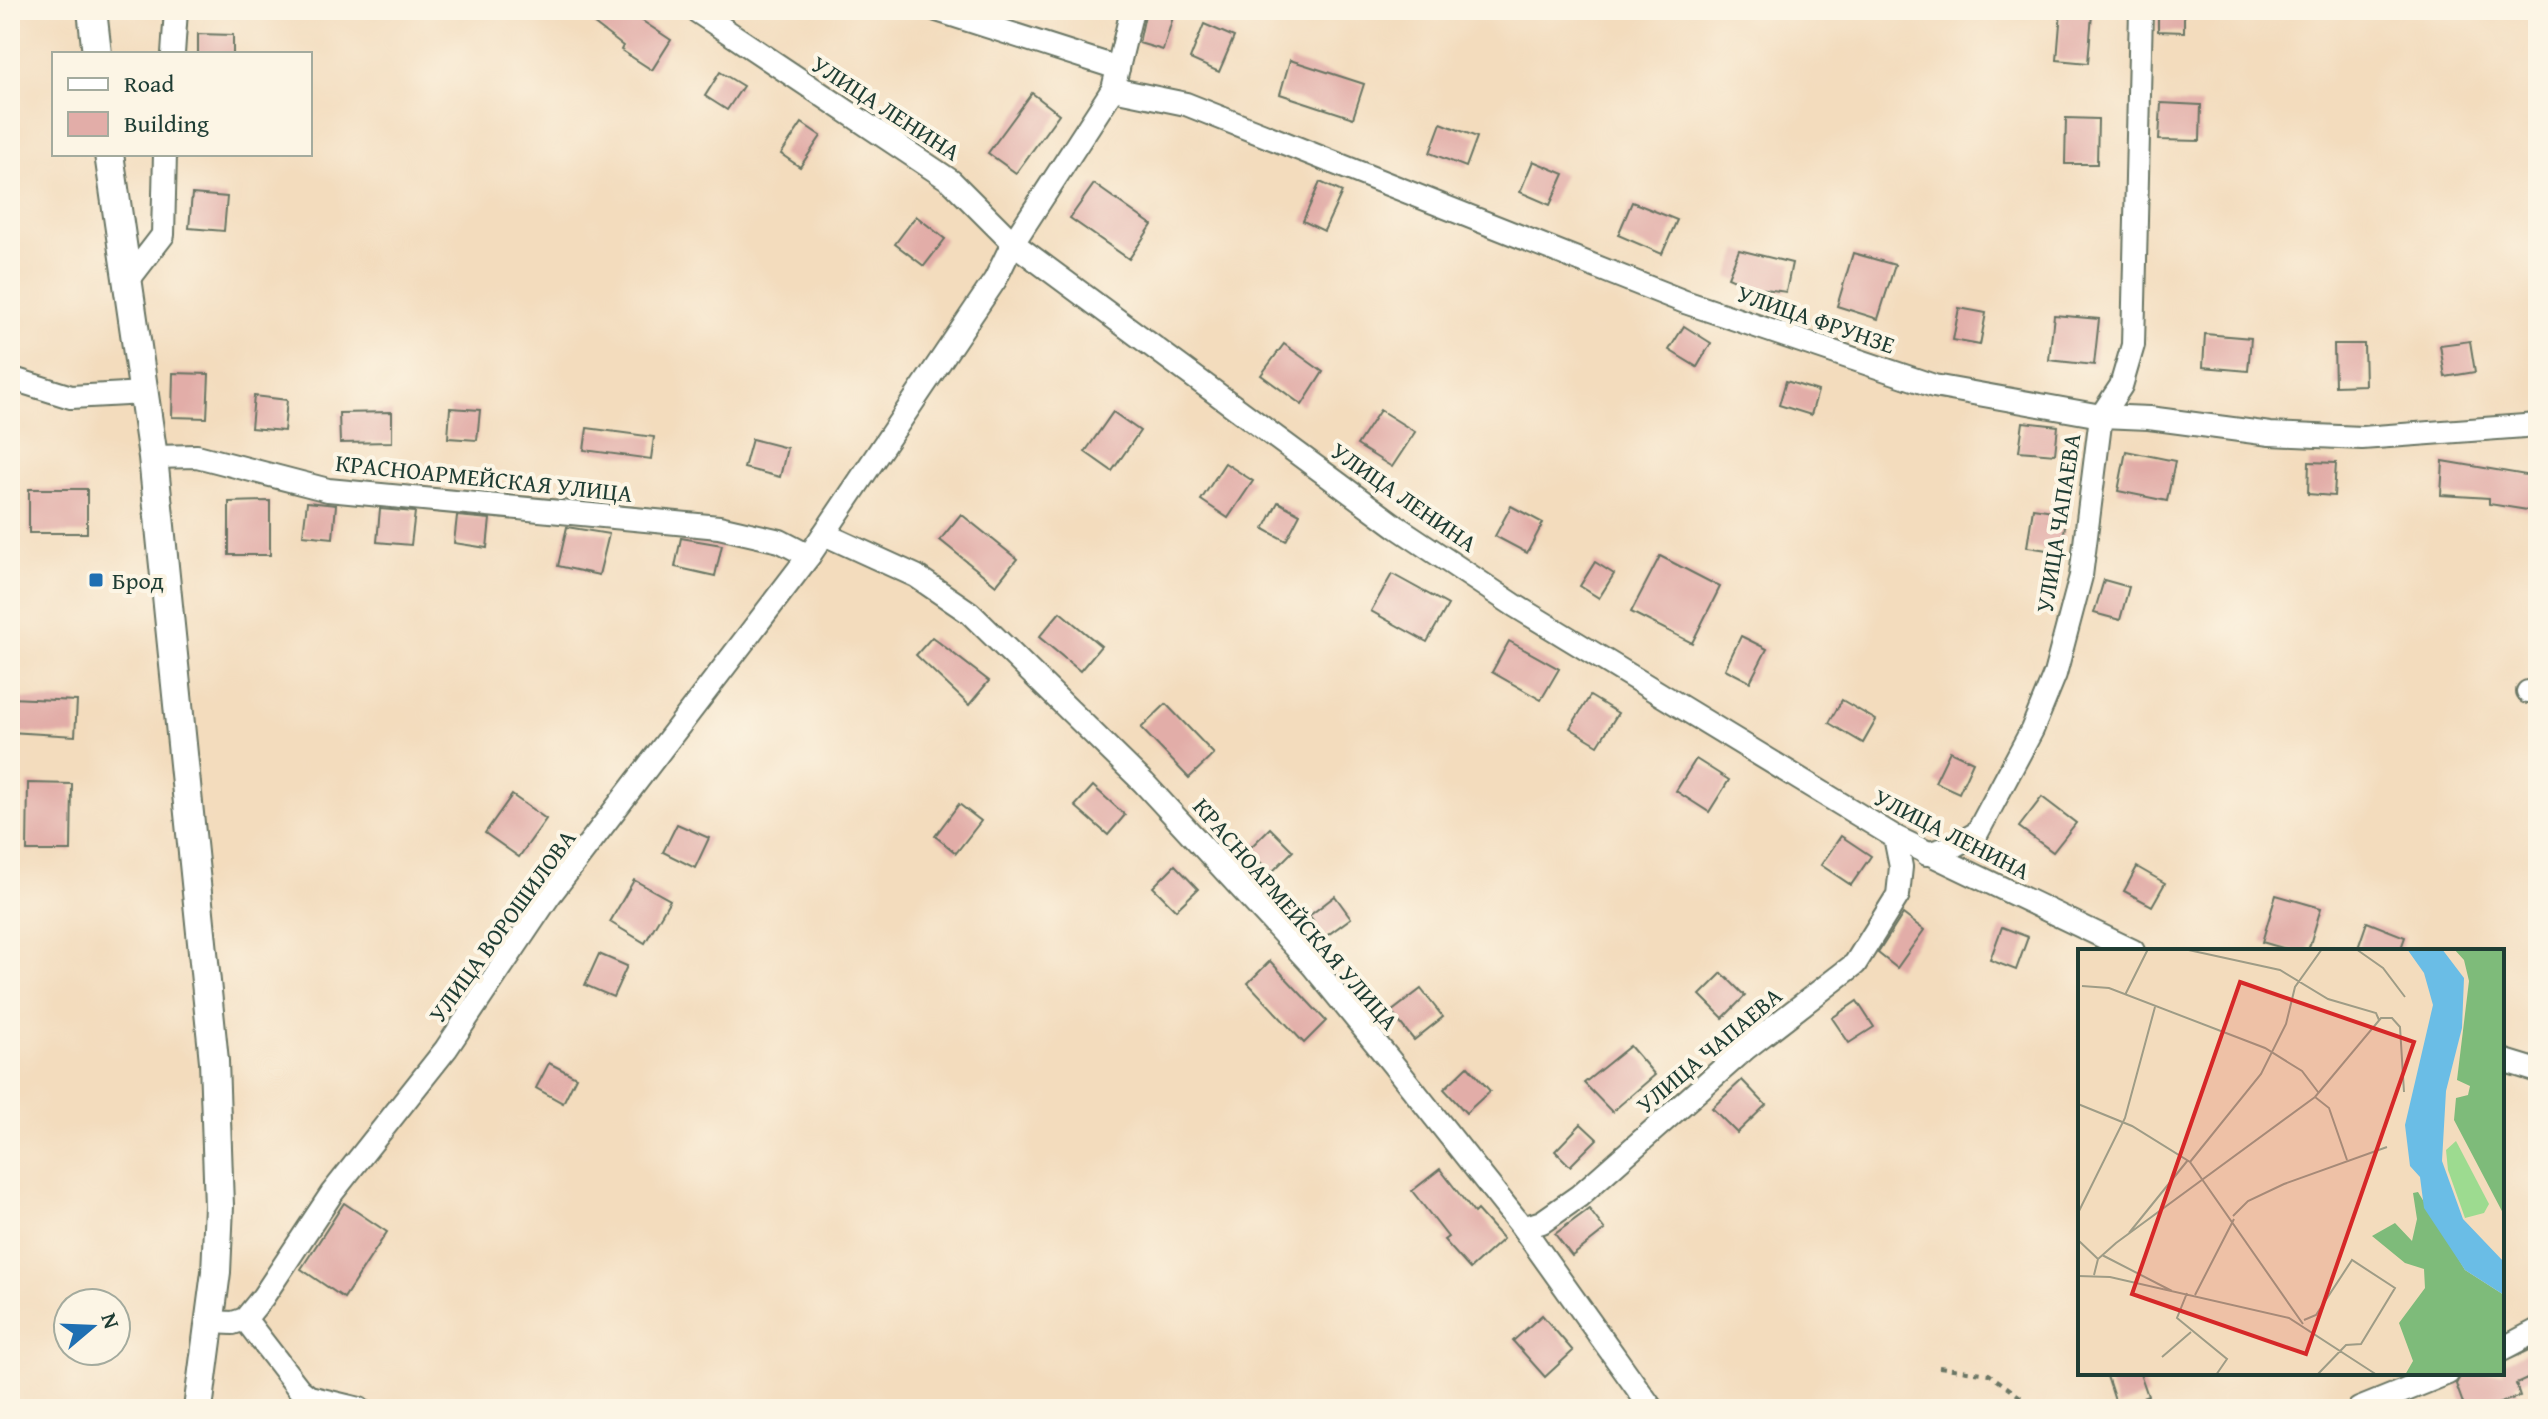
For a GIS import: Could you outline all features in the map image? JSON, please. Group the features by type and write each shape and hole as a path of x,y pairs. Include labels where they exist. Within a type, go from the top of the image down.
{"main road":[{"path":"92,10 97,52"},
{"path":"109,156 153,457 214,1061 219,1206 210,1322 198,1409"}],"street":[{"path":"173,52 176,10"},
{"name":"УЛИЦА ЛЕНИНА","path":"695,10 951,181 1013,243 1397,527 1644,686 1895,837 2129,949"},
{"name":"УЛИЦА ФРУНЗЕ","path":"937,10 1186,104 1685,302 1934,386 2101,416 2149,418 2270,434 2362,438 2538,425"},
{"name":"УЛИЦА ВОРОШИЛОВА","path":"245,1319 332,1193 446,1049 549,896 824,534 995,280 1013,243 1116,78 1132,10"},
{"name":"УЛИЦА ЧАПАЕВА","path":"1927,854 1954,846 1977,833 2032,730 2055,674 2081,576 2101,416 2121,386 2133,345 2141,10"},
{"path":"126,283 163,235 165,156"},
{"path":"10,378 71,397 144,393"},
{"name":"КРАСНОАРМЕЙСКАЯ УЛИЦА","path":"153,457 197,456 328,490 719,527 780,541 809,556"},
{"name":"КРАСНОАРМЕЙСКАЯ УЛИЦА","path":"824,534 884,560 944,594 970,613 1074,712 1313,966 1523,1228 1652,1409"},
{"name":"УЛИЦА ЧАПАЕВА","path":"1523,1228 1542,1222 1579,1196 1745,1049 1855,964 1898,895 1901,867 1895,837"},
{"path":"2504,1061 2538,1071"},
{"path":"210,1322 233,1323 245,1319 299,1389 309,1397 359,1409"},
{"path":"2504,1348 2538,1330"},
{"path":"2359,1409 2443,1375"}],"path":[{"path":"1939,1367 1989,1374 2037,1409"}],"building":[{"path":"576,10 626,10 671,40 652,70 621,50 623,46"},
{"path":"1146,10 1173,17 1163,50 1139,43"},
{"path":"2158,10 2184,10 2184,32 2158,31"},
{"path":"2061,11 2092,14 2088,63 2057,60"},
{"path":"1204,24 1234,37 1219,72 1190,59"},
{"path":"198,34 233,35 233,52 198,52"},
{"path":"1290,60 1364,84 1353,118 1280,94"},
{"path":"720,72 743,86 727,110 705,96"},
{"path":"1032,93 1059,114 1016,173 988,153"},
{"path":"2161,103 2201,105 2200,141 2159,140"},
{"path":"2066,118 2098,119 2097,164 2065,164"},
{"path":"802,123 821,136 800,167 781,154"},
{"path":"1441,123 1477,137 1466,167 1430,153"},
{"path":"1533,161 1564,174 1550,205 1520,192"},
{"path":"1320,182 1342,192 1324,231 1303,221"},
{"path":"1094,184 1152,225 1129,259 1070,218"},
{"path":"192,194 227,197 224,231 189,228"},
{"path":"1632,202 1677,220 1662,254 1618,235"},
{"path":"916,216 945,239 924,266 895,244"},
{"path":"1739,250 1792,263 1786,292 1751,287 1728,277"},
{"path":"1853,253 1895,265 1878,319 1837,306"},
{"path":"1959,308 1986,313 1980,345 1953,340"},
{"path":"2054,315 2099,319 2094,365 2049,360"},
{"path":"1684,326 1711,343 1697,367 1669,350"},
{"path":"2205,334 2251,338 2248,371 2203,367"},
{"path":"2470,341 2475,372 2445,377 2440,345"},
{"path":"1284,344 1323,372 1302,405 1261,375"},
{"path":"2334,344 2364,344 2365,385 2335,386"},
{"path":"173,373 209,374 207,418 172,417"},
{"path":"1786,381 1818,391 1811,415 1779,405"},
{"path":"254,396 287,400 284,431 251,428"},
{"path":"450,408 480,410 477,440 448,438"},
{"path":"1380,410 1415,432 1392,467 1357,445"},
{"path":"392,412 392,442 340,443 339,413"},
{"path":"1113,412 1140,431 1112,471 1085,452"},
{"path":"2023,422 2058,426 2055,454 2019,451"},
{"path":"587,428 654,437 651,459 584,450"},
{"path":"752,439 787,448 780,477 744,468"},
{"path":"2126,451 2175,461 2167,501 2118,491"},
{"path":"2443,461 2538,477 2534,511 2489,504 2489,498 2441,495"},
{"path":"2309,462 2336,463 2334,496 2308,494"},
{"path":"1225,463 1253,481 1228,518 1201,500"},
{"path":"29,489 87,489 87,533 29,533"},
{"path":"270,501 270,555 229,555 229,502"},
{"path":"307,502 336,505 333,538 303,535"},
{"path":"1278,502 1300,514 1286,541 1264,529"},
{"path":"1511,506 1543,523 1527,553 1495,536"},
{"path":"2033,508 2067,513 2061,552 2027,547"},
{"path":"380,509 415,512 411,545 377,542"},
{"path":"961,514 1017,559 996,585 940,540"},
{"path":"457,516 490,519 487,548 454,543"},
{"path":"567,527 609,534 599,575 558,566"},
{"path":"681,538 722,545 715,576 675,567"},
{"path":"1660,556 1720,587 1692,643 1631,612"},
{"path":"1595,562 1614,574 1599,598 1580,586"},
{"path":"1392,574 1448,605 1427,642 1371,611"},
{"path":"2104,580 2129,587 2120,620 2094,613"},
{"path":"1060,612 1101,646 1080,671 1039,637"},
{"path":"1741,636 1767,649 1750,682 1725,669"},
{"path":"932,637 989,681 969,705 916,655"},
{"path":"1509,641 1559,669 1541,700 1492,672"},
{"path":"1590,696 1618,713 1598,745 1570,728"},
{"path":"10,698 77,701 75,736 10,732"},
{"path":"1842,700 1876,720 1863,743 1829,723"},
{"path":"1166,704 1214,754 1189,778 1141,728"},
{"path":"1950,751 1973,762 1959,793 1935,782"},
{"path":"1696,759 1729,780 1709,812 1676,791"},
{"path":"28,783 72,784 71,851 27,851"},
{"path":"1093,786 1125,815 1108,835 1075,806"},
{"path":"512,795 546,819 519,857 485,833"},
{"path":"2042,797 2076,823 2053,852 2019,827"},
{"path":"959,804 981,821 956,853 935,836"},
{"path":"677,824 709,838 695,868 663,852"},
{"path":"1270,828 1293,851 1271,873 1248,850"},
{"path":"1841,836 1871,856 1851,885 1821,865"},
{"path":"1175,865 1198,889 1176,910 1153,887"},
{"path":"2137,867 2165,883 2152,906 2124,891"},
{"path":"634,880 670,900 645,943 610,922"},
{"path":"2276,895 2321,908 2309,949 2286,949 2262,942"},
{"path":"1335,896 1351,918 1325,937 1309,916"},
{"path":"1903,914 1924,930 1897,968 1878,953"},
{"path":"2367,922 2405,937 2401,949 2358,949"},
{"path":"2002,927 2028,937 2016,970 1990,960"},
{"path":"599,954 627,966 613,997 585,985"},
{"path":"1270,961 1326,1021 1304,1043 1248,983"},
{"path":"1722,973 1745,996 1723,1018 1700,995"},
{"path":"1421,989 1443,1017 1414,1040 1391,1012"},
{"path":"1857,1001 1874,1027 1849,1043 1832,1018"},
{"path":"1630,1046 1655,1075 1612,1112 1584,1083"},
{"path":"549,1063 576,1077 563,1103 536,1088"},
{"path":"1468,1066 1490,1091 1466,1113 1444,1089"},
{"path":"1742,1080 1766,1105 1737,1133 1712,1108"},
{"path":"1581,1124 1597,1139 1570,1166 1555,1151"},
{"path":"1440,1169 1474,1213 1477,1210 1503,1239 1470,1269 1444,1240 1448,1237 1412,1191"},
{"path":"344,1203 387,1232 344,1298 301,1269"},
{"path":"1589,1209 1605,1230 1572,1256 1555,1234"},
{"path":"1542,1315 1573,1351 1545,1377 1513,1341"},
{"path":"2538,1346 2538,1374 2516,1384 2520,1396 2484,1409 2465,1409 2456,1384 2461,1375 2504,1375 2504,1362"},
{"path":"2107,1375 2141,1375 2148,1396 2117,1407"}],"place":[{"name":"Брод","path":"96,580"}]}
